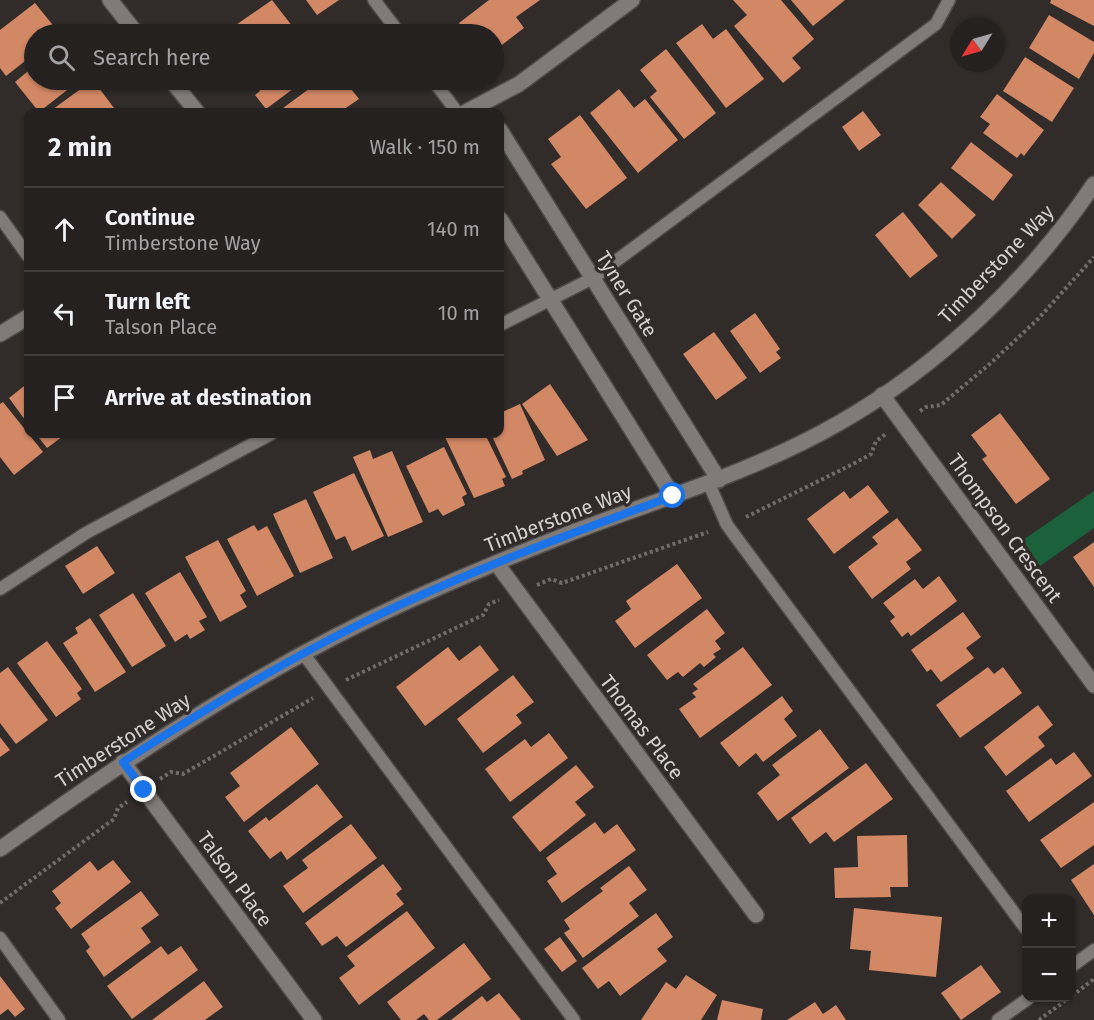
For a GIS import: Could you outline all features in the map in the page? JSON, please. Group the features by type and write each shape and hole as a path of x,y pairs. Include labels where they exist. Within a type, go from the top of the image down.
{"street":[{"path":"110,0 129,24"},
{"path":"487,108 629,1"},
{"path":"179,90 193,108"},
{"name":"Tyner Gate","path":"504,136 593,278 714,482"},
{"name":"Timberstone Way","path":"0,849 123,762 303,653 408,601 567,534 714,482 777,455 837,424 882,396 920,368 992,305 1074,213 1094,184"},
{"path":"504,225 673,496"},
{"path":"0,334 24,319"},
{"name":"Thompson Crescent","path":"882,396 1094,685"},
{"name":"Thomas Place","path":"496,564 756,915"},
{"name":"Talson Place","path":"123,762 314,1020"}],"lane":[{"path":"374,0 392,24"},
{"path":"504,323 593,278 936,24 949,0"},
{"path":"440,90 454,108"},
{"path":"0,218 24,251"},
{"path":"0,589 86,533 264,438"},
{"path":"714,482 727,525 1022,924"},
{"path":"303,653 574,1020"},
{"path":"0,938 59,1020"},
{"path":"1076,963 1094,950"},
{"path":"999,1020 1024,1002"}],"path":[{"path":"926,407 941,405 992,362 1038,319 1094,257"},
{"path":"0,903 114,819 118,808"},
{"path":"1076,992 1094,979"},
{"path":"1039,1020 1063,1002"}],"green space":[{"path":"1094,491 1094,528 1040,566 1023,540"}],"building":[{"path":"272,0 291,24 237,24"},
{"path":"306,0 339,0 317,15"},
{"path":"489,0 540,0 516,17 524,28 504,43 504,24 459,23"},
{"path":"733,0 781,0 814,39 792,58 801,68 783,83 734,26 747,15"},
{"path":"791,0 845,0 813,26"},
{"path":"1051,0 1094,0 1094,26 1050,3"},
{"path":"35,3 52,24 24,24 24,62 6,76 0,68 0,30"},
{"path":"1049,15 1094,42 1094,53 1079,79 1029,48"},
{"path":"702,24 713,39 726,29 764,79 726,108 676,43"},
{"path":"666,49 716,113 684,139 650,97 657,91 640,70"},
{"path":"1025,57 1074,88 1052,122 1003,91"},
{"path":"24,74 24,90 67,90 44,108 36,108 15,82"},
{"path":"619,89 634,108 645,99 678,140 638,173 590,113"},
{"path":"79,90 100,90 114,108 54,108"},
{"path":"292,90 267,108 255,95 260,91"},
{"path":"307,90 352,90 359,99 346,108 283,108"},
{"path":"997,94 1044,130 1024,156 1021,153 1017,158 983,133 990,124 980,117"},
{"path":"863,111 881,135 859,151 842,127"},
{"path":"580,115 627,178 586,209 551,164 561,157 548,139"},
{"path":"971,142 1013,175 993,201 951,168"},
{"path":"941,182 976,215 952,239 918,205"},
{"path":"903,212 938,256 910,278 875,235"},
{"path":"755,313 780,349 776,352 781,358 760,373 730,331"},
{"path":"714,332 747,378 716,400 683,354"},
{"path":"550,384 588,440 557,456 522,404"},
{"path":"24,386 24,419 9,398"},
{"path":"3,402 24,428 24,438 32,438 43,452 14,475 0,457 0,404"},
{"path":"520,404 545,460 522,471 523,474 512,479 493,438 504,438 504,411"},
{"path":"1000,413 1050,479 1016,504 982,459 987,456 971,435"},
{"path":"39,438 61,438 47,448"},
{"path":"445,438 487,438 506,477 502,479 505,486 474,498"},
{"path":"444,447 467,494 462,497 465,505 443,516 438,509 429,513 406,466"},
{"path":"370,450 373,459 392,451 423,522 388,537 353,457"},
{"path":"354,473 384,536 352,551 345,536 336,540 313,492"},
{"path":"868,485 889,512 834,554 807,519 844,491 850,499"},
{"path":"306,499 333,558 300,573 273,514"},
{"path":"897,518 922,550 906,562 911,569 872,599 848,567 878,544 872,537"},
{"path":"254,525 258,531 267,526 294,576 257,596 227,539"},
{"path":"218,540 246,591 240,595 247,607 220,622 185,557"},
{"path":"1094,542 1094,587 1073,557"},
{"path":"97,546 115,573 83,594 65,566"},
{"path":"677,564 702,598 635,648 615,621 631,609 626,601"},
{"path":"180,572 207,617 199,621 205,630 190,639 187,634 175,642 145,593"},
{"path":"939,576 957,601 911,636 908,632 902,637 890,621 895,617 883,603 915,579 923,589"},
{"path":"133,593 166,646 132,667 99,615"},
{"path":"707,609 725,633 715,641 721,649 713,654 716,657 704,667 700,663 683,677 678,672 667,680 647,655"},
{"path":"963,612 981,637 966,648 974,658 941,682 931,669 927,672 911,650"},
{"path":"90,618 126,672 95,692 63,643 78,633 75,628"},
{"path":"47,641 82,689 77,693 81,699 56,717 17,663"},
{"path":"480,645 499,670 425,726 396,687 448,647 459,661"},
{"path":"743,647 772,685 700,738 679,709 696,697 692,693 698,689 693,684"},
{"path":"8,667 48,720 16,744 0,723 0,673"},
{"path":"988,667 994,674 1003,667 1022,693 960,738 936,705"},
{"path":"513,675 534,702 516,715 522,723 483,753 457,719"},
{"path":"782,696 793,711 784,719 797,736 763,762 756,753 739,767 720,743"},
{"path":"1038,705 1053,725 1038,737 1045,746 1006,776 984,747"},
{"path":"291,727 319,764 244,822 225,797 240,786 230,773"},
{"path":"820,729 849,768 778,821 757,793 780,775 772,765"},
{"path":"549,733 568,758 510,802 485,769 525,739 531,747"},
{"path":"0,737 10,750 0,757"},
{"path":"1074,752 1092,776 1029,822 1006,791 1051,758 1056,765"},
{"path":"866,763 893,799 834,842 826,832 810,844 791,818"},
{"path":"576,765 594,787 575,802 586,815 540,852 512,817"},
{"path":"317,784 343,817 287,860 281,851 270,859 248,831 266,817 269,821"},
{"path":"1094,802 1094,845 1061,868 1040,840"},
{"path":"595,822 604,834 617,824 636,850 562,903 547,881 557,874 546,858"},
{"path":"351,824 377,858 303,913 283,886 308,868 302,860"},
{"path":"907,835 908,887 890,887 891,897 835,898 834,868 858,867 857,836"},
{"path":"113,860 131,882 71,929 55,908 61,903 52,891 90,861 98,871"},
{"path":"383,864 402,889 396,894 404,904 346,947 337,936 322,946 305,923"},
{"path":"1094,864 1094,915 1071,880"},
{"path":"629,866 647,890 629,903 639,916 583,958 564,933 570,929 564,920 603,891 600,888"},
{"path":"141,891 159,915 141,928 151,942 104,977 86,951 90,947 81,934"},
{"path":"854,908 942,917 936,977 869,970 871,951 850,949"},
{"path":"407,911 435,948 359,1005 339,978 355,966 347,956"},
{"path":"656,913 673,937 657,949 667,961 620,996 609,981 598,989 582,968"},
{"path":"560,937 577,961 562,972 544,949"},
{"path":"464,943 491,979 437,1020 429,1020 424,1014 416,1020 401,1020 387,1002"},
{"path":"161,946 168,955 181,946 198,970 132,1019 107,986"},
{"path":"981,965 1001,992 961,1020 941,993"},
{"path":"686,975 717,995 701,1020 641,1020 666,982 676,989"},
{"path":"0,976 25,1009 15,1017 8,1009 0,1015"},
{"path":"204,981 223,1007 205,1020 152,1020"},
{"path":"499,993 521,1020 451,1020 482,996 487,1002"},
{"path":"722,1000 763,1009 761,1020 717,1020"},
{"path":"815,1002 823,1014 836,1005 846,1020 787,1020"}],"route":[{"path":"144,790 123,762 303,653 408,601 567,534 673,496"}]}
